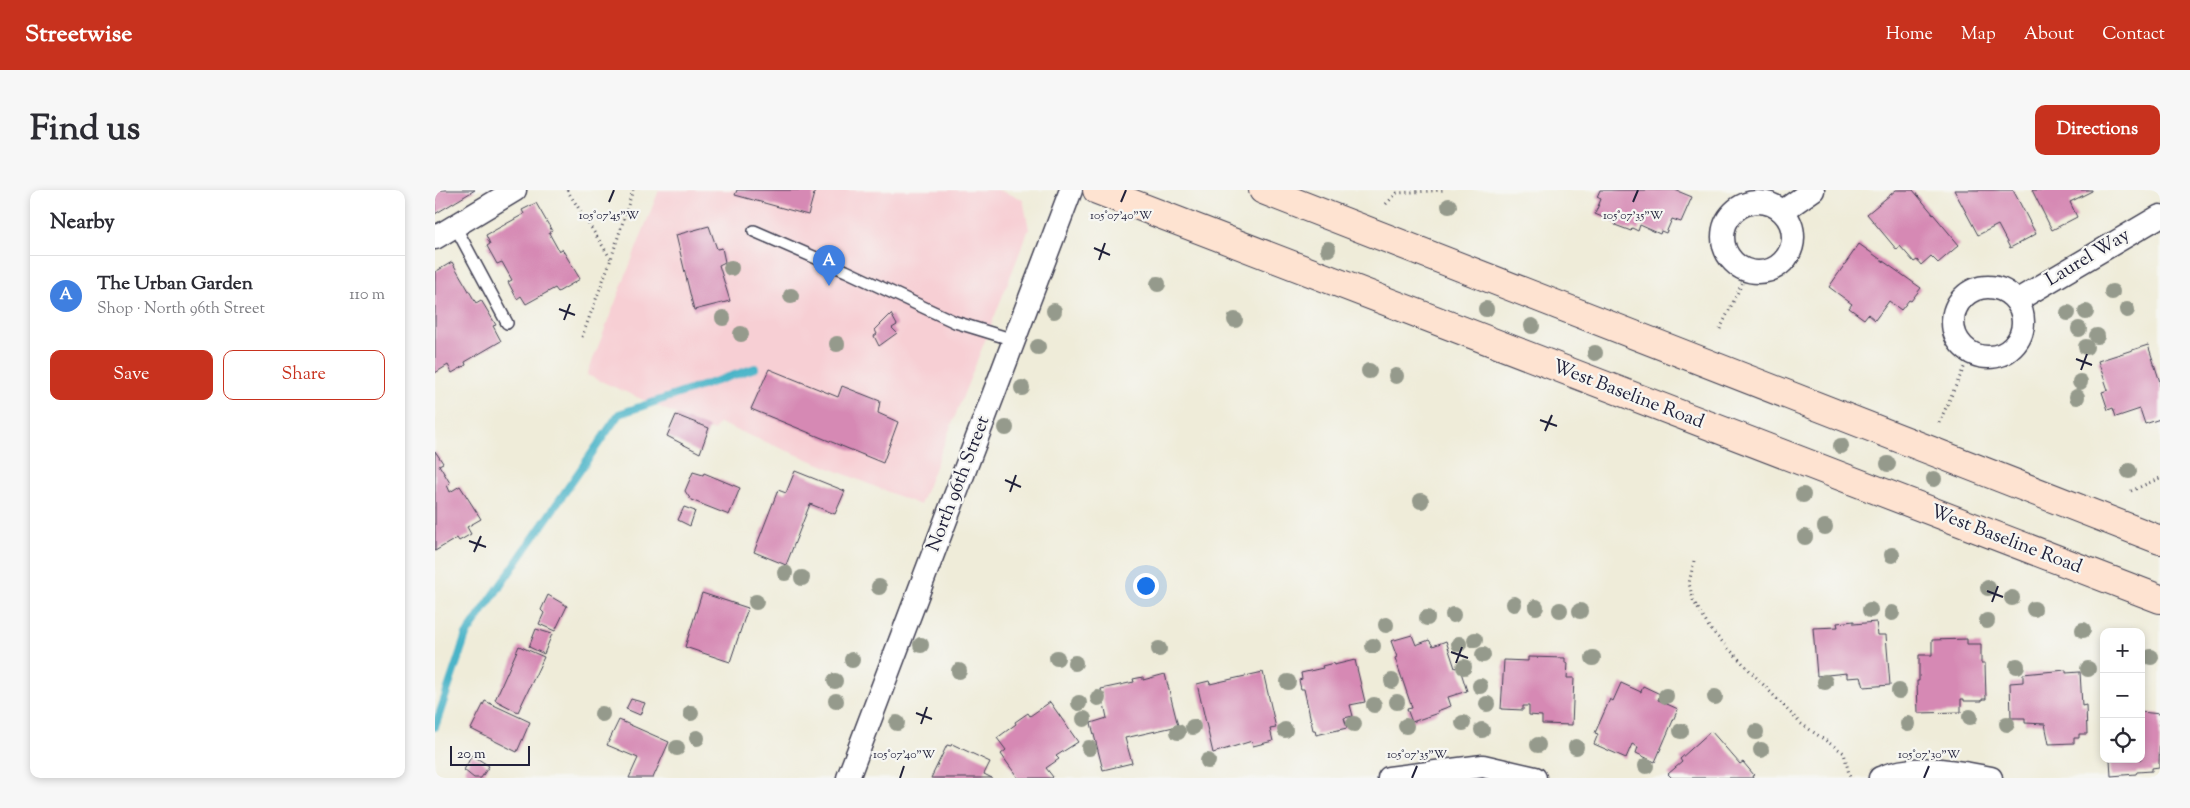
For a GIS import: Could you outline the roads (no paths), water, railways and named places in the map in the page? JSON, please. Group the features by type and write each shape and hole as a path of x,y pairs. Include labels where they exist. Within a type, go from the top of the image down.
{"main road":[{"name":"West Baseline Road","path":"1097,190 2160,599"},
{"path":"1263,190 2160,540"}],"street":[{"path":"435,238 515,190"},
{"name":"North 96th Street","path":"848,778 1071,190"},
{"path":"1783,210 1813,190"},
{"path":"1761,202 1783,210 1793,229 1793,244 1787,257 1777,268 1762,272 1747,271 1734,264 1726,252 1722,238 1725,223 1734,211 1747,203 1761,202"},
{"name":"Laurel Way","path":"2016,301 2160,216"},
{"path":"1991,287 2005,291 2016,301 2023,314 2023,329 2017,342 2006,352 1992,357 1977,356 1965,348 1956,337 1952,323 1955,308 1964,296 1977,288 1991,287"},
{"path":"1389,778 1483,766 1535,778"},
{"path":"1880,778 1895,772 1954,770 1991,778"}],"lane":[{"path":"455,226 507,323"},
{"path":"754,232 846,271 955,322 1014,340"}],"waterway":[{"path":"435,727 466,635 619,414 755,368"}],"place":[{"name":"The Urban Garden","path":"829,286"}]}
